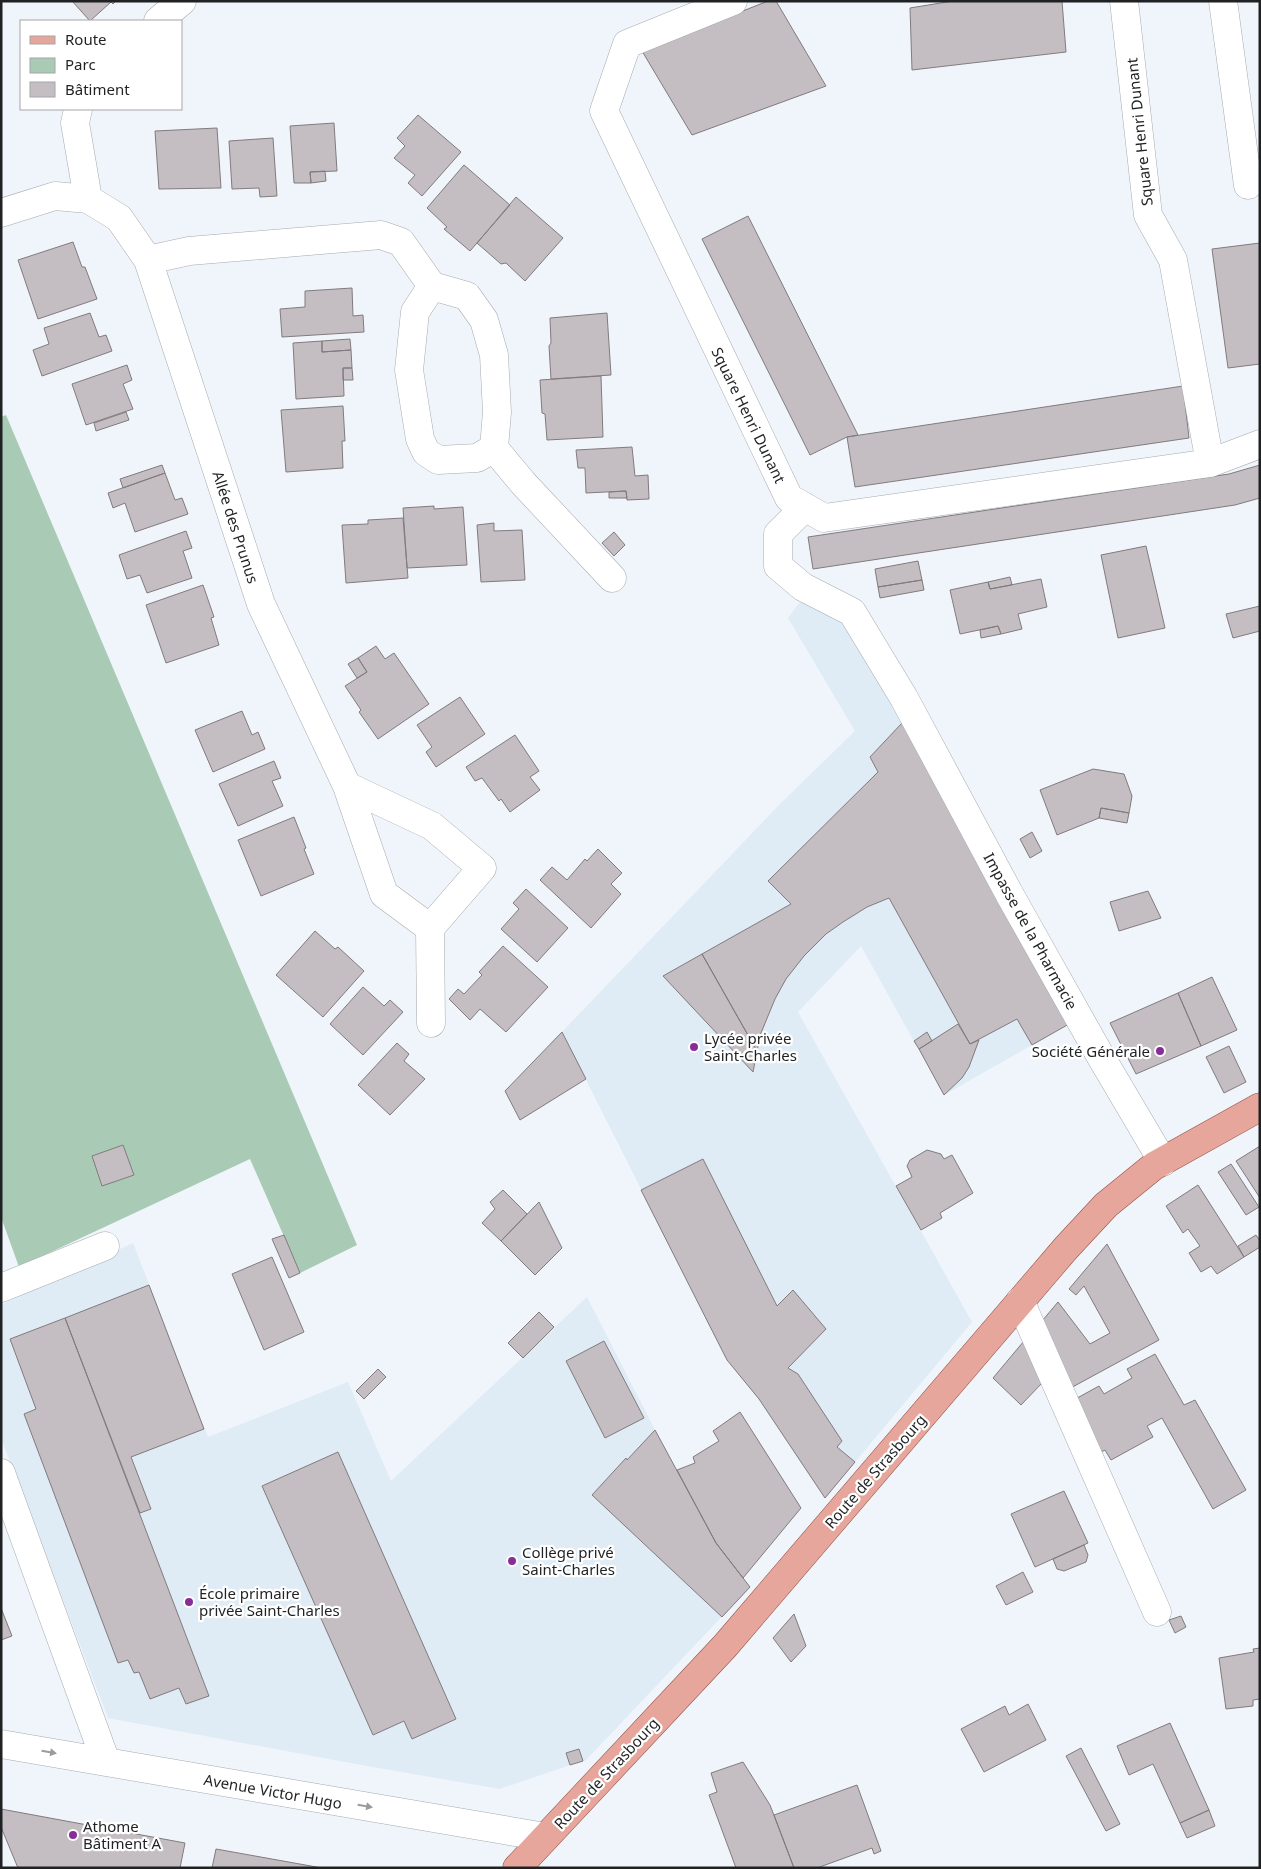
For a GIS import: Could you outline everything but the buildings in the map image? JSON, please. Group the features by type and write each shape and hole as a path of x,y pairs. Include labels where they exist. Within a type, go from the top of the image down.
{"main road":[{"name":"Route de Strasbourg","path":"517,1868 725,1646 1020,1301 1106,1205 1154,1166 1260,1107"}],"street":[{"path":"159,20 182,1"},
{"name":"Square Henri Dunant","path":"733,1 627,44 604,111 789,498 824,518 1210,463 1260,444"},
{"name":"Square Henri Dunant","path":"1124,1 1148,215 1173,260 1210,463"},
{"path":"1222,1 1248,185"},
{"path":"78,110 75,124 88,199"},
{"name":"Allée des Prunus","path":"1,213 55,196 88,199 119,218 148,260 261,604 347,786 384,894 430,928"},
{"path":"148,260 189,251 382,235 402,242 432,286 467,296 484,320 494,355 498,412 494,448 523,484 612,578"},
{"path":"432,286 415,312 409,370 420,439 426,452 438,460 477,458 494,448"},
{"name":"Impasse de la Pharmacie","path":"805,507 778,534 778,566 803,587 852,612 904,698 1021,914 1101,1057 1163,1162"},
{"path":"347,786 432,826 482,868 430,928 431,1023"},
{"path":"1,1288 105,1246"},
{"path":"1020,1301 1157,1612"},
{"path":"1,1473 106,1762"},
{"name":"Avenue Victor Hugo","path":"1,1744 545,1837"}],"shaded area":[{"name":"Lycée privée Saint-Charles","path":"803,598 844,620 1069,1024 944,1095 861,946 798,1012 972,1322 825,1498 759,1399 727,1360 562,1032 779,805 855,731 788,618"},
{"path":"133,1243 208,1437 348,1382 391,1481 587,1297 655,1430 716,1543 750,1587 586,1760 583,1761 579,1749 567,1753 570,1765 500,1789 108,1718 1,1438 1,1305"}],"green space":[{"path":"6,415 357,1245 300,1273 250,1159 19,1267 1,1217 1,417"}],"place":[{"name":"Lycée privée Saint-Charles","path":"694,1047"},
{"name":"Société Générale","path":"1160,1051"},
{"name":"Collège privé Saint-Charles","path":"512,1561"},
{"name":"École primaire privée Saint-Charles","path":"189,1602"},
{"name":"Athome Bâtiment A","path":"73,1835"}]}
